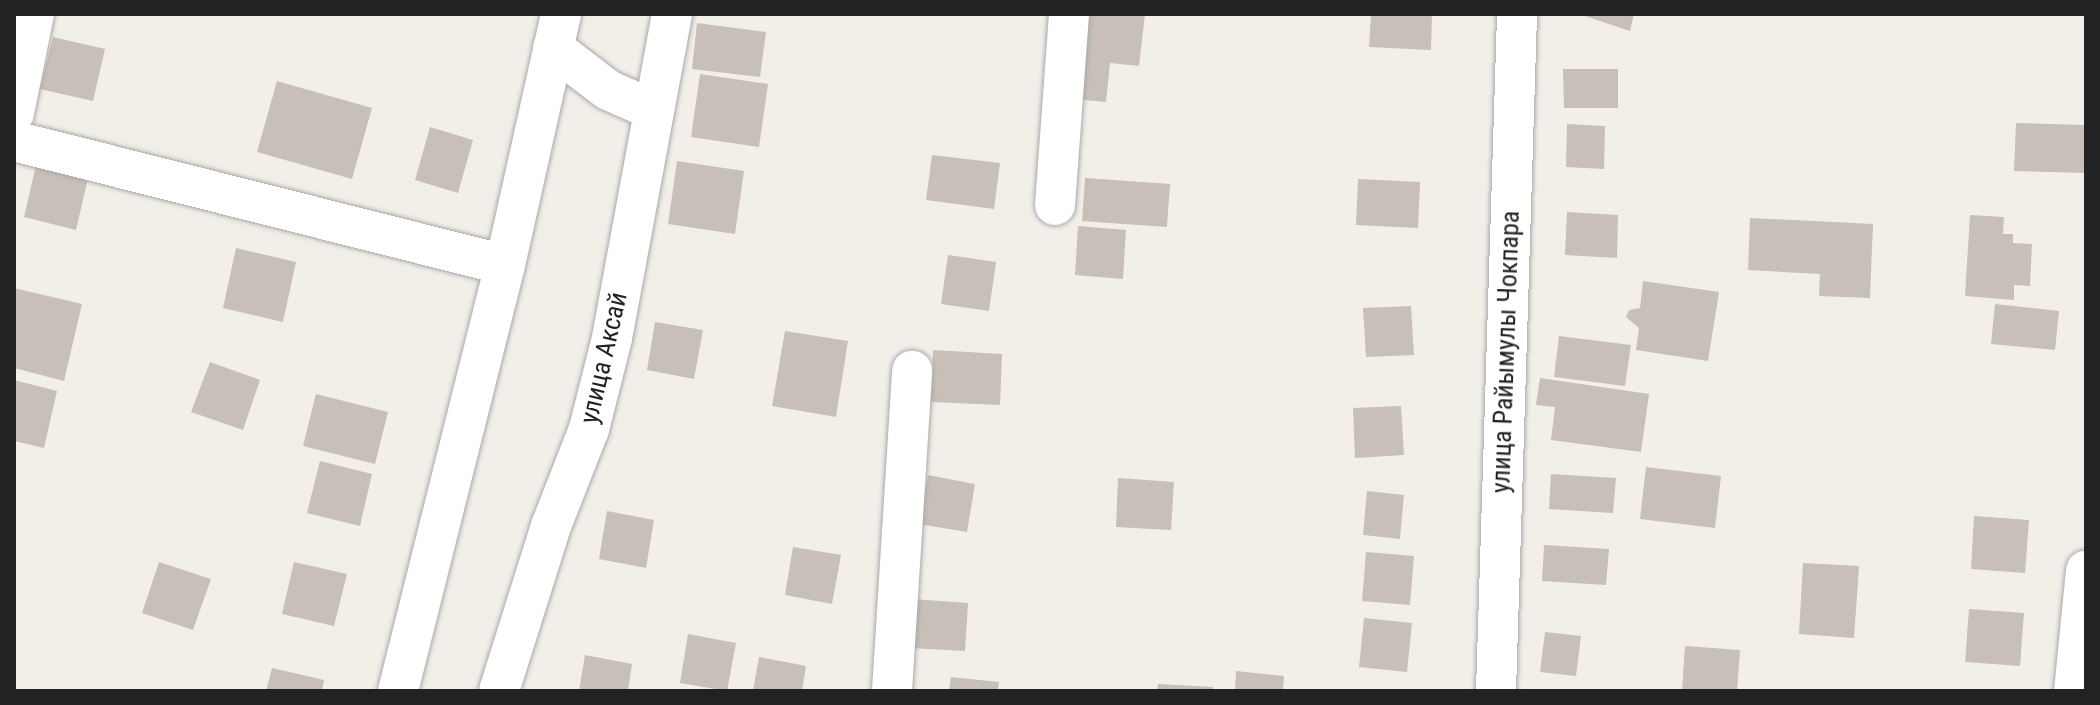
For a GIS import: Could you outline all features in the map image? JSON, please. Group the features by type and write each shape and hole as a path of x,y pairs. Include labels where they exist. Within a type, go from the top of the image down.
{"street":[{"path":"14,113 34,14"},
{"name":"улица Аксай","path":"499,691 593,414 612,338 651,109 672,14"},
{"path":"1055,205 1069,14"},
{"name":"улица Райымулы Чокпара","path":"1496,691 1517,14"},
{"path":"557,31 608,90 651,109"},
{"path":"398,691 505,265 557,31"},
{"path":"14,141 505,265"},
{"path":"892,691 912,371"},
{"path":"2074,691 2086,571"}],"building":[{"path":"1083,14 1145,14 1139,66 1110,63 1106,102 1074,99"},
{"path":"1371,14 1432,14 1431,50 1369,47"},
{"path":"1579,14 1634,14 1630,31"},
{"path":"697,23 766,32 760,77 692,69"},
{"path":"53,37 105,49 93,101 40,89"},
{"path":"1563,69 1618,69 1618,108 1564,108"},
{"path":"700,74 768,84 759,147 691,137"},
{"path":"277,81 372,108 352,179 257,152"},
{"path":"2016,123 2086,125 2085,173 2014,171"},
{"path":"1567,124 1605,126 1604,169 1566,167"},
{"path":"430,127 473,140 458,193 415,180"},
{"path":"932,155 1000,163 994,209 926,200"},
{"path":"677,161 744,171 735,234 668,224"},
{"path":"36,165 88,178 76,230 24,217"},
{"path":"1085,178 1170,184 1167,227 1082,221"},
{"path":"1358,179 1420,182 1418,228 1356,225"},
{"path":"1567,212 1618,215 1617,258 1565,255"},
{"path":"1970,215 2004,217 2003,234 2013,234 2013,243 2032,244 2030,286 2014,285 2014,300 1965,296"},
{"path":"1750,218 1873,224 1870,298 1819,296 1820,274 1748,270"},
{"path":"1078,226 1126,230 1123,279 1075,275"},
{"path":"236,248 296,262 283,322 223,308"},
{"path":"948,255 996,262 989,311 941,304"},
{"path":"1643,281 1719,292 1708,361 1636,350 1639,328 1626,317 1629,310 1640,308"},
{"path":"14,288 82,304 64,381 14,368"},
{"path":"1995,304 2059,311 2055,350 1991,344"},
{"path":"1411,306 1414,355 1366,357 1363,308"},
{"path":"655,322 703,330 694,379 647,370"},
{"path":"785,331 848,341 836,417 772,406"},
{"path":"1559,336 1631,345 1625,386 1554,377"},
{"path":"933,350 1002,354 1000,405 931,402"},
{"path":"210,362 260,380 243,430 191,412"},
{"path":"1540,378 1649,394 1641,452 1551,440 1555,407 1536,405"},
{"path":"14,380 57,391 44,448 14,441"},
{"path":"316,394 388,412 375,464 303,446"},
{"path":"1401,406 1404,455 1355,458 1353,408"},
{"path":"320,461 372,474 360,526 307,513"},
{"path":"1646,467 1721,476 1715,528 1640,519"},
{"path":"1551,474 1616,478 1613,513 1549,509"},
{"path":"928,475 975,484 967,532 919,524"},
{"path":"1118,478 1174,482 1171,530 1116,527"},
{"path":"1367,491 1404,495 1400,539 1363,535"},
{"path":"607,511 654,520 646,568 599,559"},
{"path":"1974,516 2029,520 2025,573 1971,569"},
{"path":"1544,545 1609,549 1606,585 1542,581"},
{"path":"793,547 841,555 832,604 785,595"},
{"path":"1366,552 1414,556 1410,605 1362,601"},
{"path":"159,562 211,579 193,630 142,613"},
{"path":"294,562 347,574 334,626 282,614"},
{"path":"1803,563 1859,566 1854,638 1799,634"},
{"path":"913,599 968,603 965,651 910,648"},
{"path":"1969,609 2024,613 2020,666 1965,662"},
{"path":"1364,618 1412,623 1407,672 1359,667"},
{"path":"1545,632 1581,636 1576,676 1540,672"},
{"path":"688,634 736,643 727,691 680,683"},
{"path":"1685,646 1740,650 1737,691 1682,691"},
{"path":"585,655 632,664 628,691 579,691"},
{"path":"759,657 806,666 802,691 753,691"},
{"path":"272,668 324,680 322,691 266,691"},
{"path":"1236,671 1284,676 1283,691 1235,691"},
{"path":"951,677 999,682 998,691 949,691"},
{"path":"1158,684 1213,687 1213,691 1157,691"}]}
